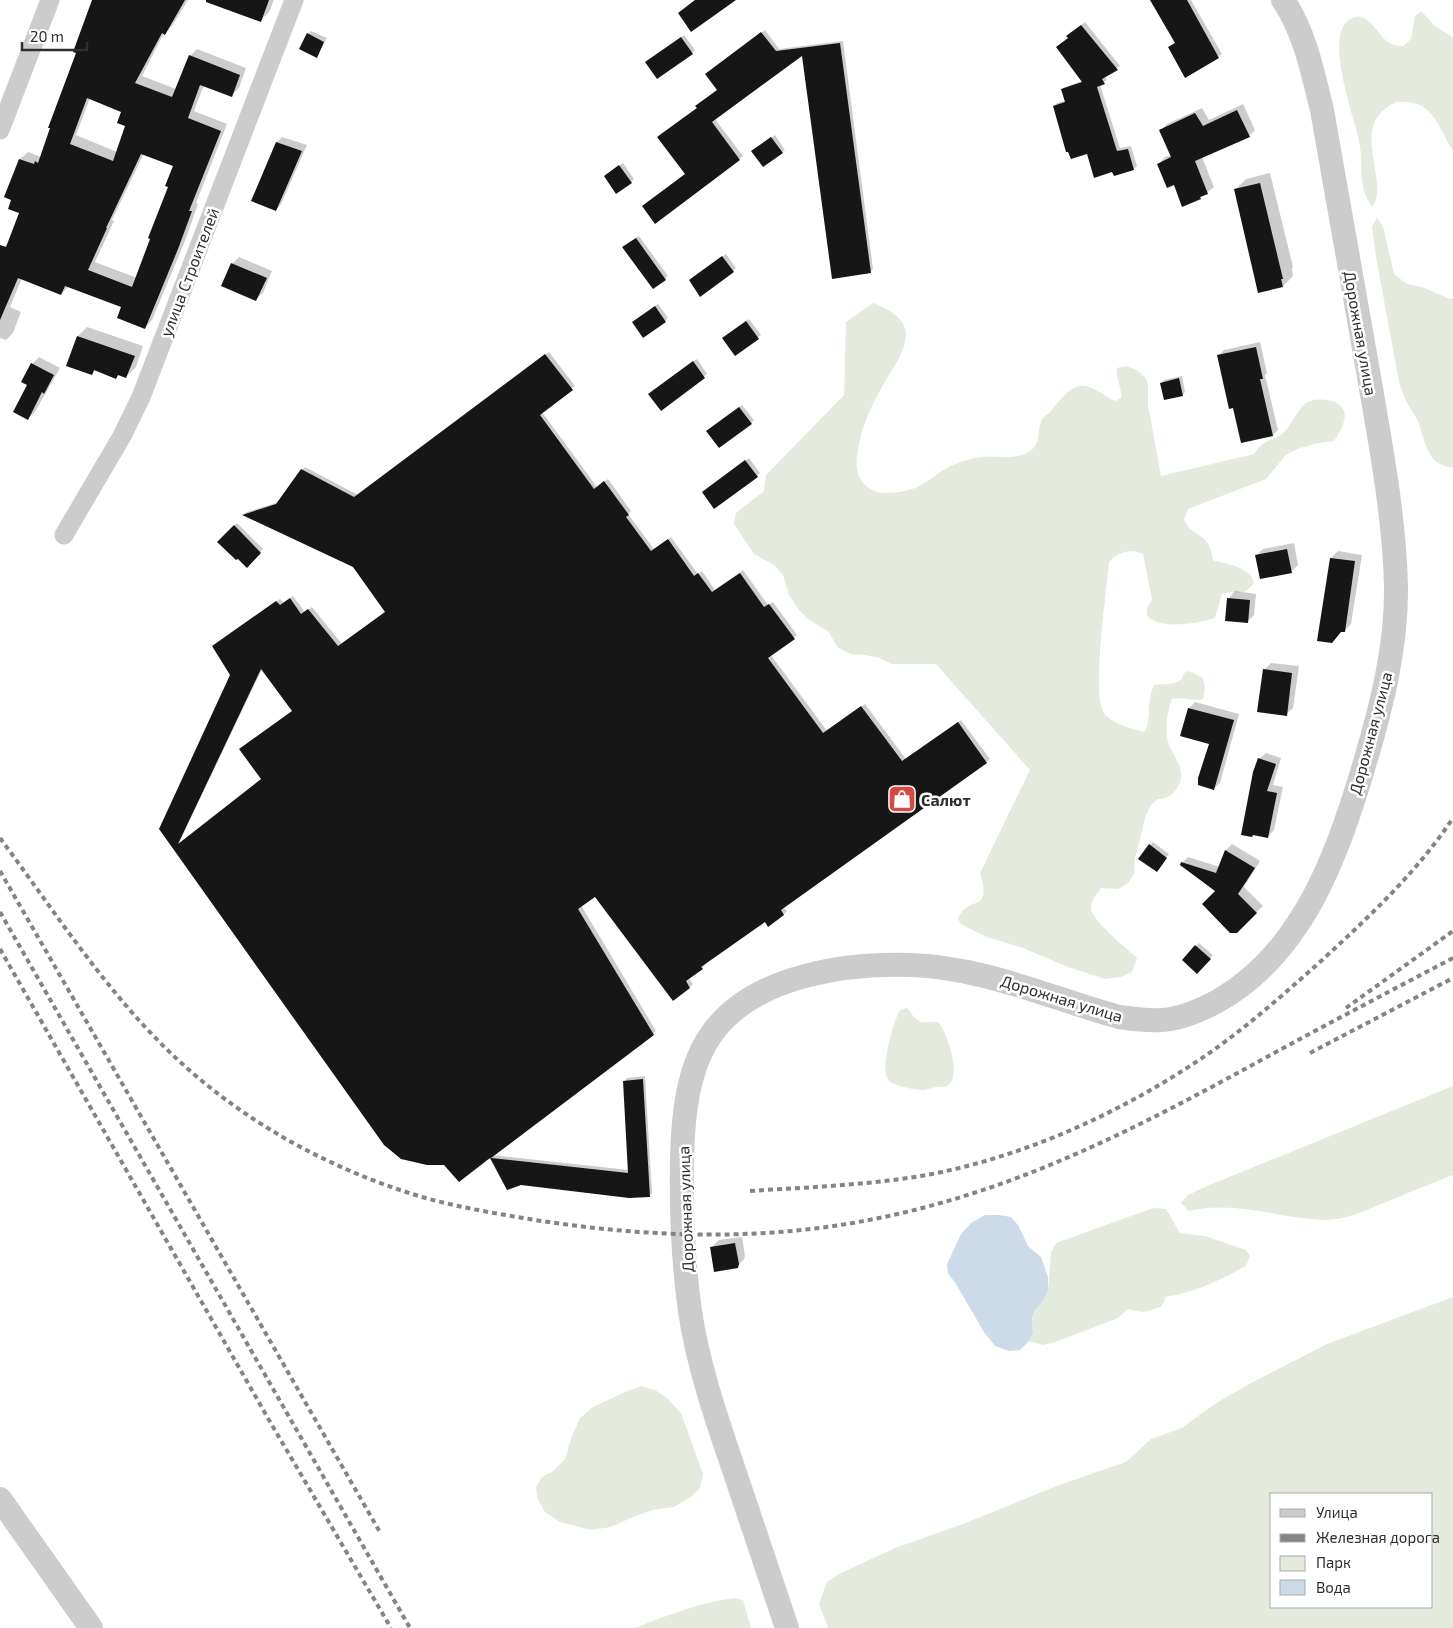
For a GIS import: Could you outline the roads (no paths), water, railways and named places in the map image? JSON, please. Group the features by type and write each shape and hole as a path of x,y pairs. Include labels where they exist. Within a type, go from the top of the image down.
{"street":[{"path":"0,130 50,0"},
{"name":"улица Строителей","path":"64,535 122,436 141,397 294,0"},
{"name":"Дорожная улица","path":"787,1628 710,1398 690,1312 681,1187 682,1143 686,1108 692,1082 704,1046 712,1032 722,1021 747,1001 789,980 840,969 887,965 931,966 987,976 1119,1017 1162,1020 1183,1016 1208,1006 1230,994 1255,975 1278,951 1295,928 1328,868 1360,780 1380,710 1393,628 1396,589 1391,510 1322,110 1309,62 1297,29 1283,0"},
{"path":"0,1499 91,1628"}],"water":[{"path":"985,1215 1011,1217 1018,1225 1028,1246 1041,1257 1048,1277 1048,1290 1044,1300 1035,1310 1032,1319 1033,1333 1029,1341 1020,1350 1009,1351 995,1346 984,1332 948,1273 947,1264 961,1234 971,1223"}],"railway":[{"path":"750,1191 887,1181 968,1166 1040,1143 1142,1095 1205,1056 1235,1034 1307,973 1392,893 1424,857 1453,818"},
{"path":"0,838 115,993 167,1050 196,1076 247,1115 331,1162 391,1187 422,1197 462,1207 529,1219 613,1230 699,1234 784,1232 869,1220 978,1192 1029,1173 1129,1130 1453,958"},
{"path":"0,871 381,1534"},
{"path":"0,912 410,1628"},
{"path":"1346,1008 1453,931"},
{"path":"0,949 269,1420 391,1628"},
{"path":"1310,1053 1453,978"}],"place":[{"name":"Салют","path":"902,799"}]}
